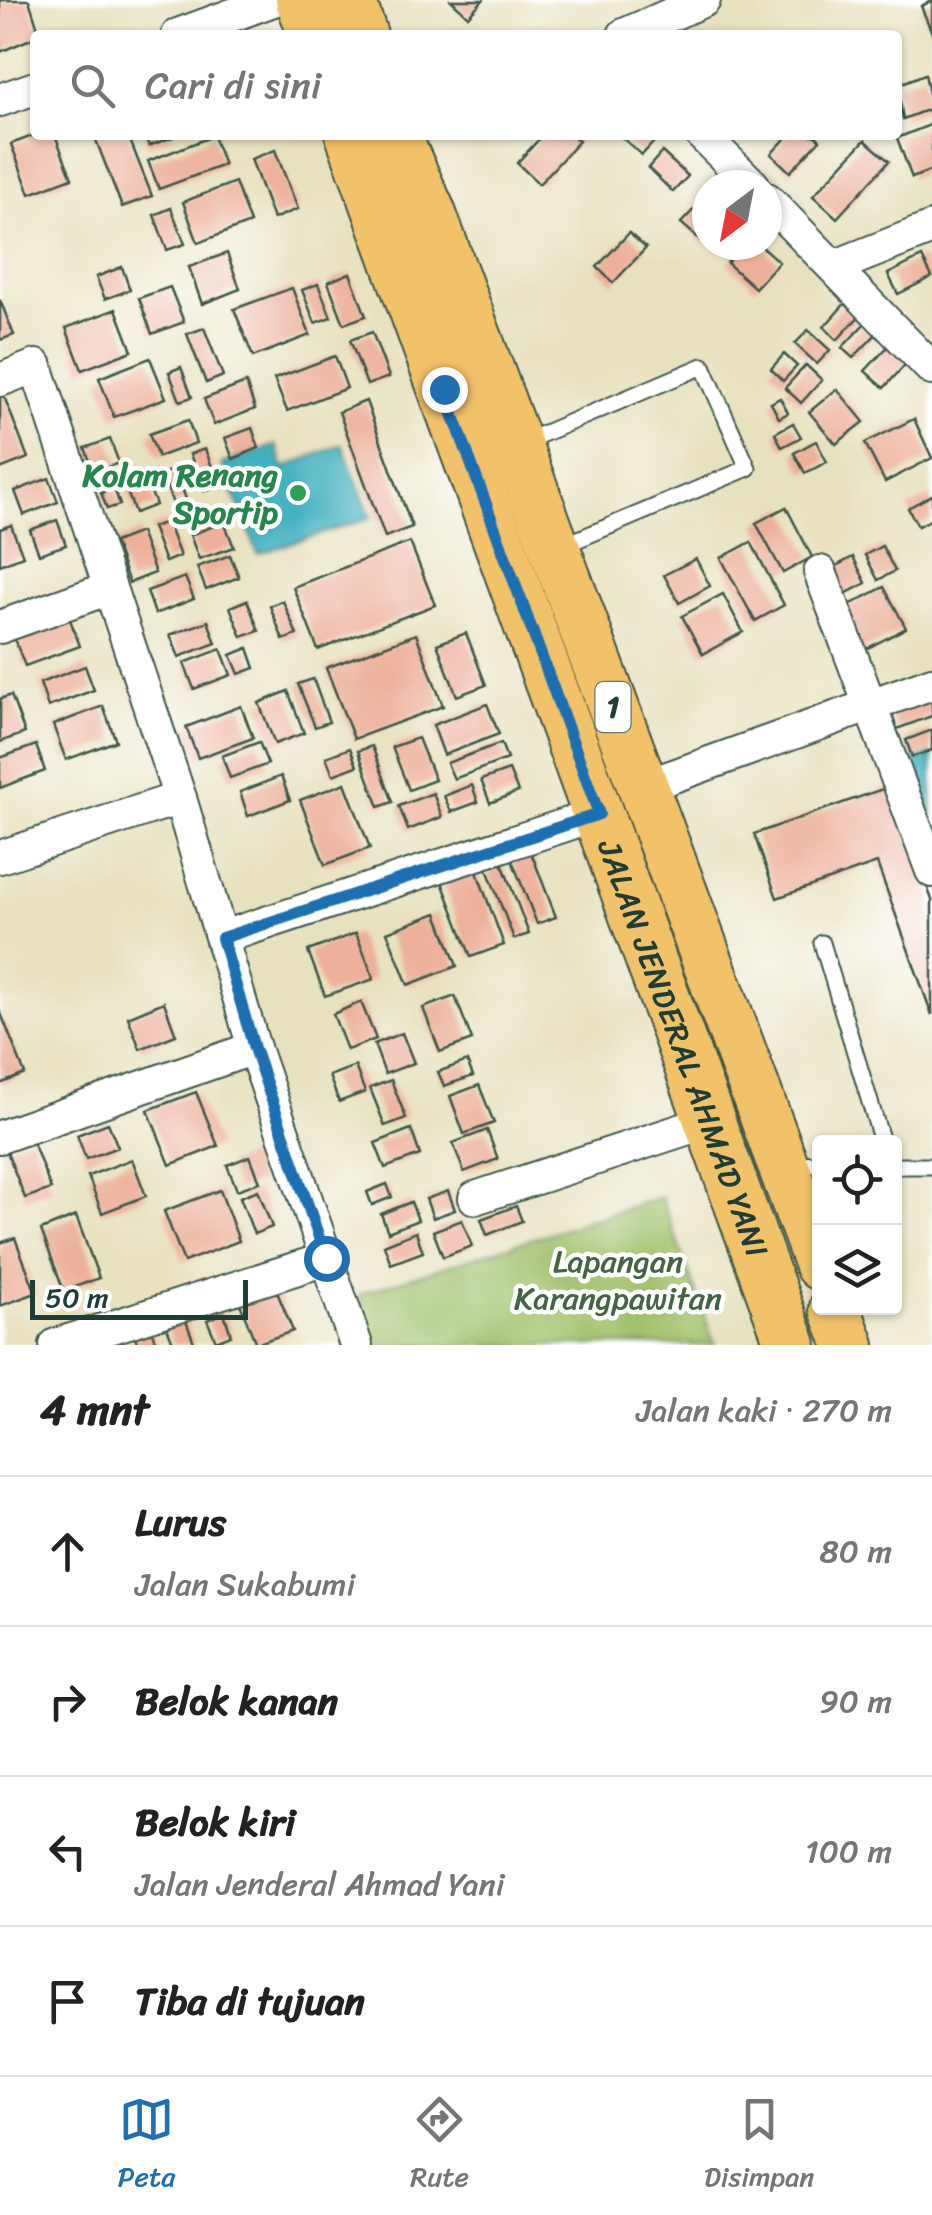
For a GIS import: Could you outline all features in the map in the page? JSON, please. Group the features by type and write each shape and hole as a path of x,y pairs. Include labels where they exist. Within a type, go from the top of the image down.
{"main road":[{"path":"301,0 312,30"},
{"path":"350,0 360,30"},
{"name":"JALAN JENDERAL AHMAD YANI","path":"353,140 493,455 555,549 643,788 800,1164 812,1225"},
{"name":"JALAN JENDERAL AHMAD YANI","path":"409,140 493,455 599,814 790,1345"},
{"path":"838,1315 849,1345"}],"street":[{"path":"192,30 273,0"},
{"path":"635,30 704,0"},
{"path":"0,100 30,90"},
{"path":"707,140 738,170"},
{"path":"782,213 932,369"},
{"path":"836,266 932,228"},
{"path":"0,380 36,366 180,798 254,1048 356,1345"},
{"path":"820,572 932,871"},
{"path":"0,627 108,589"},
{"path":"643,788 932,683"},
{"path":"0,857 180,798"},
{"path":"222,938 599,814"},
{"path":"0,1137 254,1048"},
{"path":"475,1198 710,1121"},
{"path":"56,1345 326,1258"}],"lane":[{"path":"493,455 704,366 748,468 555,549"},
{"path":"822,943 880,1135"},
{"path":"902,1166 932,1166"}],"green space":[{"name":"Lapangan Karangpawitan","path":"661,1197 715,1345 372,1345 360,1294"}],"water":[{"name":"Kolam Renang Sportip","path":"342,444 371,518 258,554 222,464 276,445 284,468"},
{"path":"932,754 932,840 904,764"}],"building":[{"path":"0,0 29,0 38,30 30,30 30,39 0,52"},
{"path":"451,0 483,0 468,16"},
{"path":"932,1 932,33 921,6"},
{"path":"925,74 932,108 903,119 902,83"},
{"path":"932,124 932,170 912,178 898,140"},
{"path":"30,137 30,140 57,140 72,178 30,194 11,144"},
{"path":"96,140 130,140 152,196 122,207"},
{"path":"203,140 215,140 224,165 159,189 148,161"},
{"path":"538,140 579,141 539,184 517,163"},
{"path":"625,140 656,140 642,155"},
{"path":"784,140 820,140 790,172 771,154"},
{"path":"865,140 889,161 837,218 813,196"},
{"path":"275,150 298,209 273,219 251,159"},
{"path":"662,152 688,176 673,192 648,168"},
{"path":"235,182 250,223 198,243 183,202"},
{"path":"171,208 185,244 167,250 154,215"},
{"path":"692,211 692,233 681,223"},
{"path":"629,233 646,248 613,283 597,267"},
{"path":"227,253 240,289 202,304 189,267"},
{"path":"922,257 932,277 898,294 888,274"},
{"path":"730,260 779,262 755,288 727,263"},
{"path":"122,267 130,290 105,299 96,277"},
{"path":"350,273 366,316 344,324 328,282"},
{"path":"318,284 331,317 315,323 302,290"},
{"path":"170,287 184,322 152,334 139,298"},
{"path":"292,288 310,335 253,357 234,309"},
{"path":"849,299 863,312 837,340 824,327"},
{"path":"0,300 14,335 0,340"},
{"path":"116,309 132,351 82,370 66,328"},
{"path":"865,323 877,333 853,358 842,348"},
{"path":"204,328 223,376 206,383 187,334"},
{"path":"808,330 830,350 817,364 795,344"},
{"path":"372,332 389,377 367,385 350,340"},
{"path":"895,339 913,356 884,388 865,371"},
{"path":"784,354 797,366 783,381 771,369"},
{"path":"335,356 347,388 287,411 274,379"},
{"path":"150,358 166,398 114,417 99,378"},
{"path":"806,365 822,380 801,403 785,388"},
{"path":"181,367 192,397 180,401 169,372"},
{"path":"246,383 255,409 214,425 204,399"},
{"path":"0,386 28,458 0,469"},
{"path":"837,389 864,422 836,444 809,412"},
{"path":"780,398 788,413 779,418 771,403"},
{"path":"366,401 412,527 385,537 339,412"},
{"path":"914,419 932,458 885,482 865,443"},
{"path":"188,420 196,443 158,457 149,434"},
{"path":"793,423 801,437 782,447 775,433"},
{"path":"252,428 259,448 233,459 225,438"},
{"path":"110,439 119,463 94,472 85,448"},
{"path":"816,441 827,462 805,473 794,453"},
{"path":"205,449 219,485 204,491 190,454"},
{"path":"175,469 186,499 173,504 162,474"},
{"path":"49,478 58,502 24,515 15,491"},
{"path":"146,479 156,505 135,513 125,486"},
{"path":"114,488 120,505 107,509 101,493"},
{"path":"932,495 932,519 918,526 908,508"},
{"path":"197,507 201,517 185,524 181,513"},
{"path":"786,507 812,557 783,573 756,523"},
{"path":"57,520 66,545 39,554 30,530"},
{"path":"167,522 180,556 165,562 152,527"},
{"path":"224,522 234,547 199,559 190,535"},
{"path":"11,525 23,556 0,565 0,529"},
{"path":"140,532 155,573 129,583 114,542"},
{"path":"410,542 435,605 318,650 293,587"},
{"path":"751,542 784,605 755,621 721,558"},
{"path":"882,546 895,571 878,580 865,555"},
{"path":"230,555 239,577 206,590 197,567"},
{"path":"853,557 866,583 841,596 827,571"},
{"path":"696,559 710,586 679,603 664,575"},
{"path":"185,577 194,599 155,614 147,591"},
{"path":"884,587 906,628 862,651 840,610"},
{"path":"723,594 743,632 703,654 682,616"},
{"path":"247,600 259,631 242,637 230,607"},
{"path":"283,601 297,635 283,640 270,606"},
{"path":"66,609 80,646 25,666 11,630"},
{"path":"208,621 216,643 179,657 170,635"},
{"path":"466,633 486,685 457,696 437,644"},
{"path":"416,634 443,706 354,739 326,668"},
{"path":"248,648 255,668 239,674 231,655"},
{"path":"221,649 231,675 194,689 184,663"},
{"path":"85,666 94,690 48,707 40,683"},
{"path":"313,679 329,722 315,727 298,684"},
{"path":"288,691 304,733 275,744 259,703"},
{"path":"11,695 25,733 0,742 0,699"},
{"path":"932,698 932,716 897,729 891,713"},
{"path":"487,704 499,734 444,755 433,725"},
{"path":"103,706 116,741 66,760 53,725"},
{"path":"241,706 253,738 198,758 186,727"},
{"path":"932,730 932,750 912,757 906,740"},
{"path":"418,738 435,780 409,790 392,747"},
{"path":"259,742 268,764 230,778 222,756"},
{"path":"501,743 507,759 454,779 447,763"},
{"path":"36,745 45,771 0,788 0,758"},
{"path":"372,746 393,802 379,807 358,751"},
{"path":"350,748 357,766 333,775 326,757"},
{"path":"509,770 518,792 490,803 481,780"},
{"path":"281,776 290,800 248,816 240,792"},
{"path":"345,783 370,848 325,865 300,800"},
{"path":"472,785 478,802 451,812 444,796"},
{"path":"891,786 932,900 932,1015 877,863 777,898 754,834"},
{"path":"433,793 442,817 408,830 399,806"},
{"path":"529,847 556,917 537,924 510,855"},
{"path":"497,850 529,934 514,939 482,856"},
{"path":"474,864 504,945 471,957 440,877"},
{"path":"437,913 457,966 408,985 387,932"},
{"path":"356,933 374,979 325,996 308,951"},
{"path":"455,996 472,1040 440,1052 423,1008"},
{"path":"164,1002 176,1035 140,1049 128,1017"},
{"path":"361,1002 376,1039 347,1050 333,1014"},
{"path":"0,1011 25,1074 0,1084"},
{"path":"402,1033 414,1063 385,1074 374,1044"},
{"path":"467,1061 473,1076 444,1086 438,1072"},
{"path":"355,1066 365,1092 339,1102 329,1076"},
{"path":"391,1080 406,1118 385,1126 370,1088"},
{"path":"479,1085 494,1123 464,1134 450,1096"},
{"path":"196,1092 218,1146 170,1165 148,1110"},
{"path":"108,1123 118,1147 86,1159 77,1135"},
{"path":"411,1129 420,1155 385,1168 375,1143"},
{"path":"487,1130 498,1159 464,1172 453,1143"},
{"path":"31,1137 51,1189 25,1198 5,1147"},
{"path":"250,1156 260,1182 237,1190 227,1165"},
{"path":"132,1159 146,1196 102,1213 88,1176"},
{"path":"387,1184 392,1197 372,1205 367,1192"},
{"path":"220,1190 239,1241 184,1262 164,1211"},
{"path":"258,1190 272,1227 254,1234 240,1197"},
{"path":"448,1191 455,1210 433,1218 426,1199"},
{"path":"411,1202 418,1220 388,1232 381,1214"},
{"path":"516,1206 522,1221 487,1235 481,1219"},
{"path":"76,1216 99,1278 64,1291 41,1230"},
{"path":"462,1220 472,1246 443,1257 433,1231"},
{"path":"416,1232 423,1252 391,1264 384,1245"},
{"path":"15,1238 36,1293 0,1306 0,1243"},
{"path":"275,1287 293,1331 256,1344 239,1301"},
{"path":"183,1313 195,1345 174,1345 164,1320"},
{"path":"224,1313 231,1335 216,1341 207,1320"},
{"path":"148,1321 157,1345 138,1345 132,1328"}],"place":[{"name":"Kolam Renang Sportip","path":"298,493"}],"route":[{"path":"326,1258 254,1048 222,938 599,814 444,389"}]}
